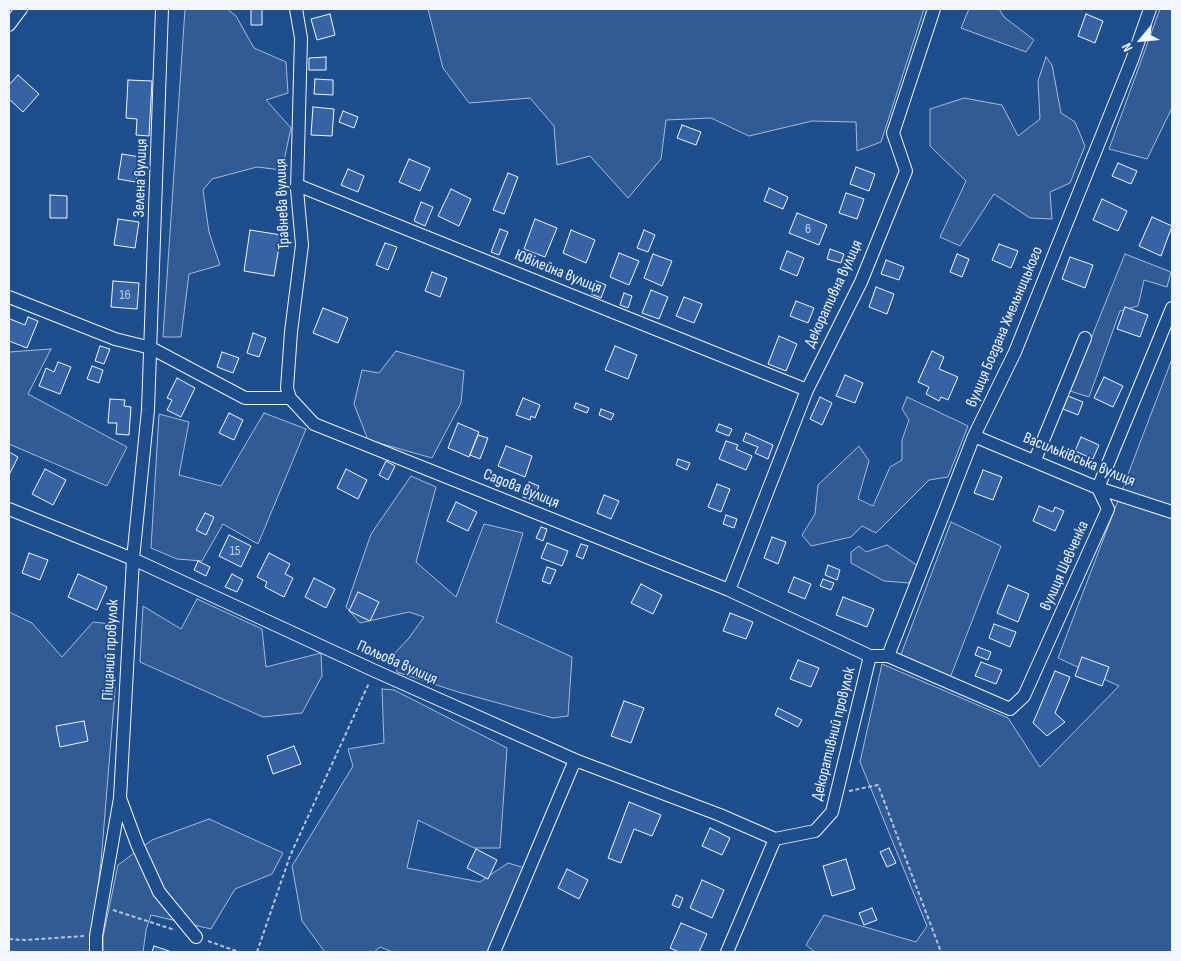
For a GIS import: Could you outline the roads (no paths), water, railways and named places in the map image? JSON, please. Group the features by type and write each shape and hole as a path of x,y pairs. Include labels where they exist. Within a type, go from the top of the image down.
{"street":[{"path":"9,25 21,9"},
{"name":"Зелена вулиця","path":"151,348 162,9"},
{"name":"Травнева вулиця","path":"290,398 287,388 291,332 302,245 297,185 301,38 296,9"},
{"name":"Декоративна вулиця","path":"730,590 807,390 861,282 906,171 892,133 934,9"},
{"name":"вулиця Богдана Хмельницького","path":"888,656 974,436 1015,352 1132,60 1150,9"},
{"name":"Ювілейна вулиця","path":"297,185 807,390"},
{"path":"9,297 115,339 151,348 245,398 290,398"},
{"path":"1098,488 1172,308"},
{"path":"1034,460 1085,338"},
{"name":"Піщаний провулок","path":"96,952 96,936 120,798 133,559 148,410 151,348"},
{"name":"Садова вулиця","path":"290,398 314,424 730,590 870,656 888,656"},
{"name":"Васильківська вулиця","path":"974,436 1098,488 1172,512"},
{"name":"вулиця Шевченка","path":"888,656 1010,708 1024,696 1108,509 1098,488"},
{"name":"Польова вулиця","path":"9,509 133,559 375,671 575,760 720,815 775,839"},
{"name":"Декоративний провулок","path":"775,839 815,831 832,812 870,656"},
{"path":"494,952 575,760"},
{"path":"120,798 159,892 196,937"},
{"path":"727,952 775,839"}]}
